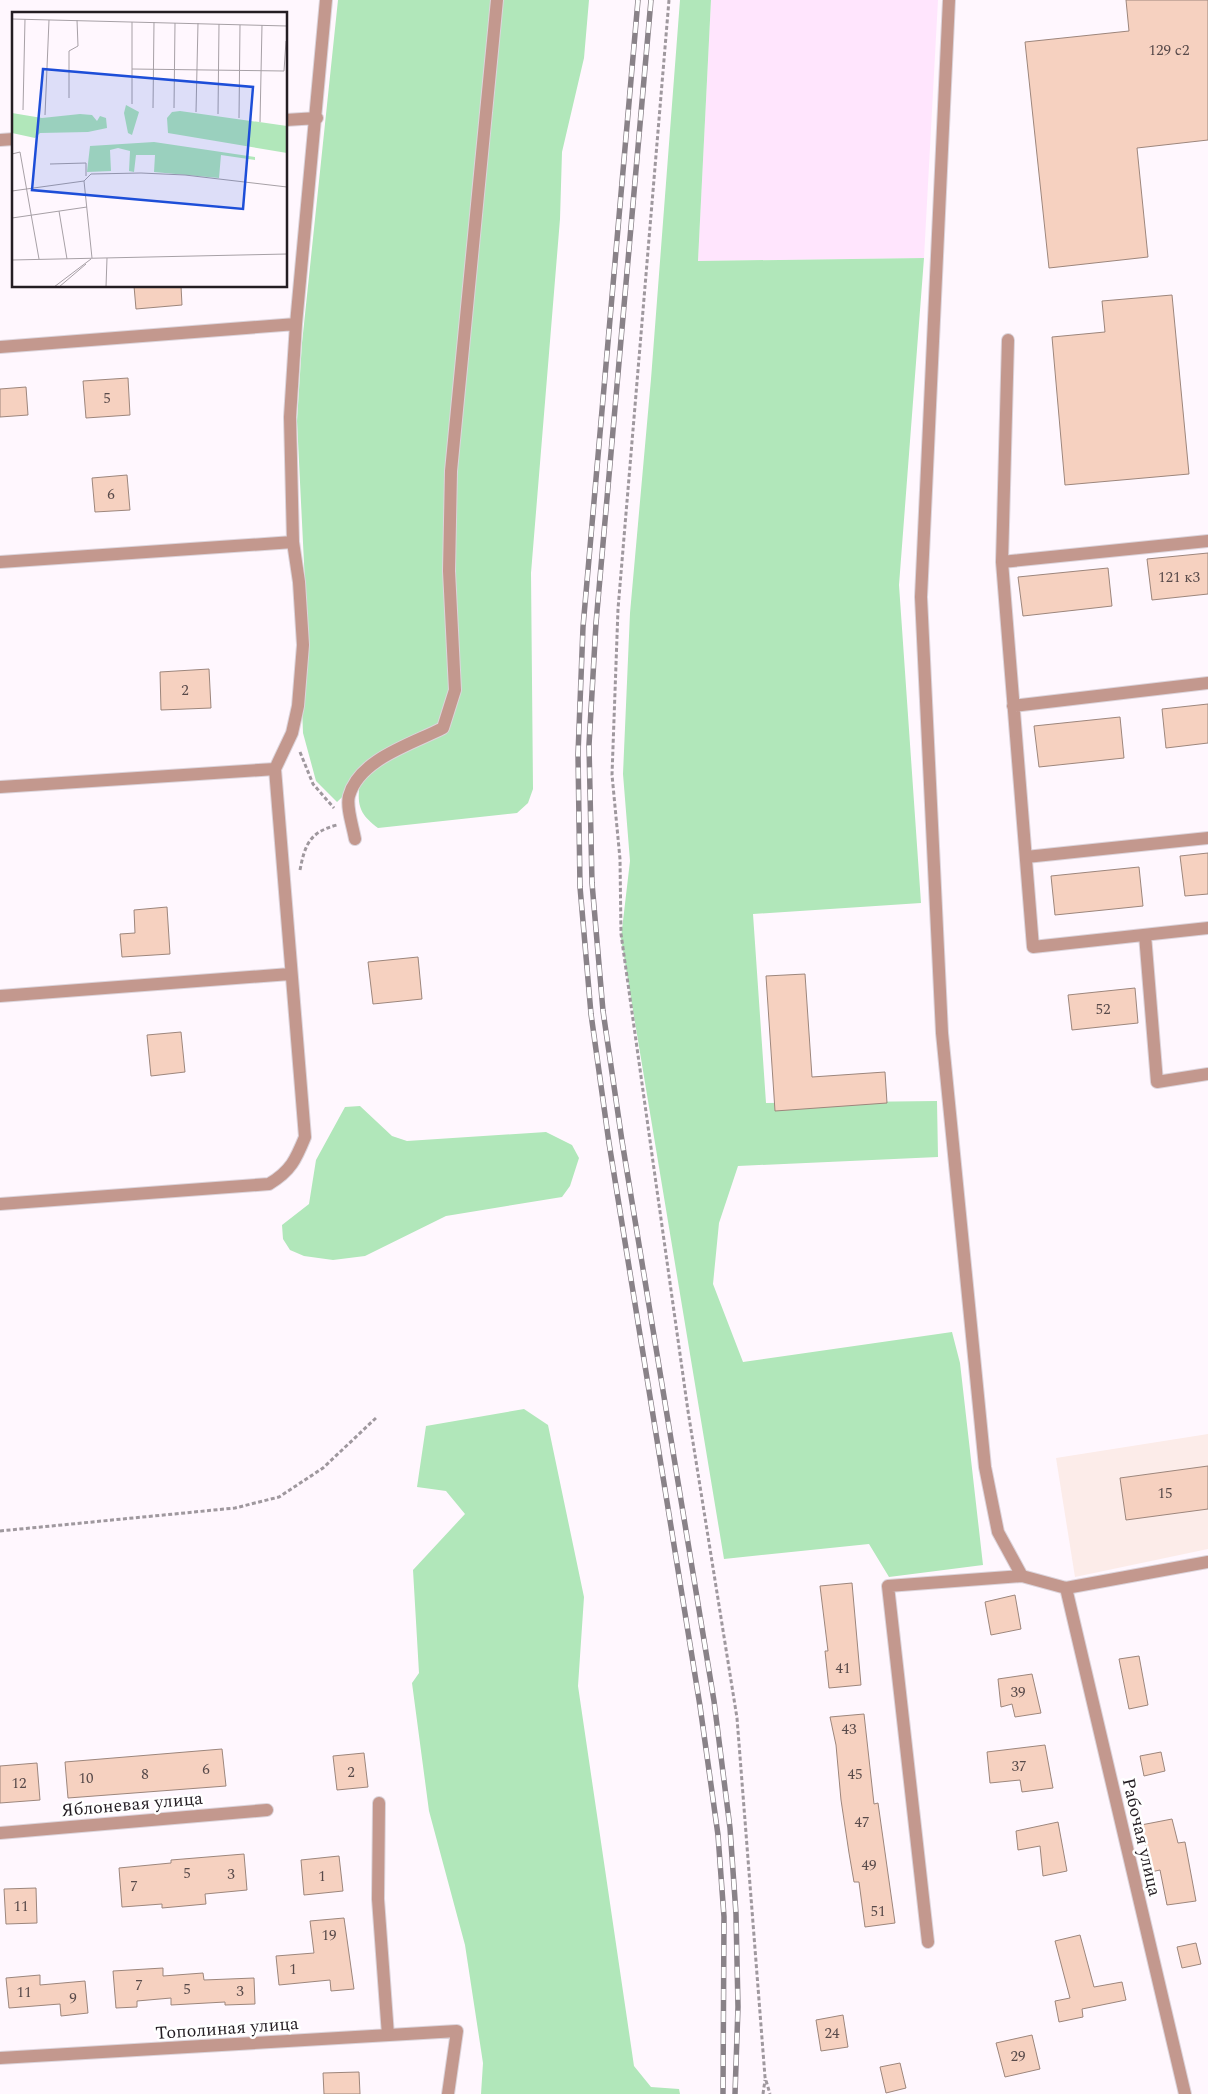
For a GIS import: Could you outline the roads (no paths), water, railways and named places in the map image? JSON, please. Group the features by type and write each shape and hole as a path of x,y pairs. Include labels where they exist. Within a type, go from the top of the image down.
{"street":[{"path":"0,1204 269,1184 284,1175 296,1160 305,1137 290,974 275,769 292,733 298,706 303,645 300,582 293,542 290,417 296,324 317,118 326,0"},
{"path":"355,838 348,798 357,779 370,765 444,728 455,690 449,571 451,471 498,0"},
{"path":"949,0 921,597 942,1033 985,1467 998,1532 1022,1576"},
{"path":"288,120 317,118"},
{"path":"0,347 296,324"},
{"path":"1008,340 1002,562 1033,947 1208,928"},
{"path":"1002,562 1208,541"},
{"path":"0,562 293,542"},
{"path":"1014,706 1208,683"},
{"path":"0,787 275,769"},
{"path":"1026,857 1208,838"},
{"path":"1145,935 1157,1082 1208,1074"},
{"path":"0,996 290,974"},
{"path":"928,1942 888,1586 1022,1576 1066,1588 1208,1562"},
{"name":"Рабочая улица","path":"1066,1588 1185,2094"},
{"path":"378,1803 378,1899 388,2035"},
{"name":"Яблоневая улица","path":"0,1833 267,1810"},
{"name":"Тополиная улица","path":"0,2058 457,2031 448,2094"}],"railway":[{"path":"638,0 583,627 578,754 580,887 591,1014 609,1143 700,1706 718,1835 724,1917 723,2094"},
{"path":"651,0 596,623 589,745 592,883 603,1011 622,1141 714,1701 730,1828 736,1914 738,2007 735,2094"}]}
